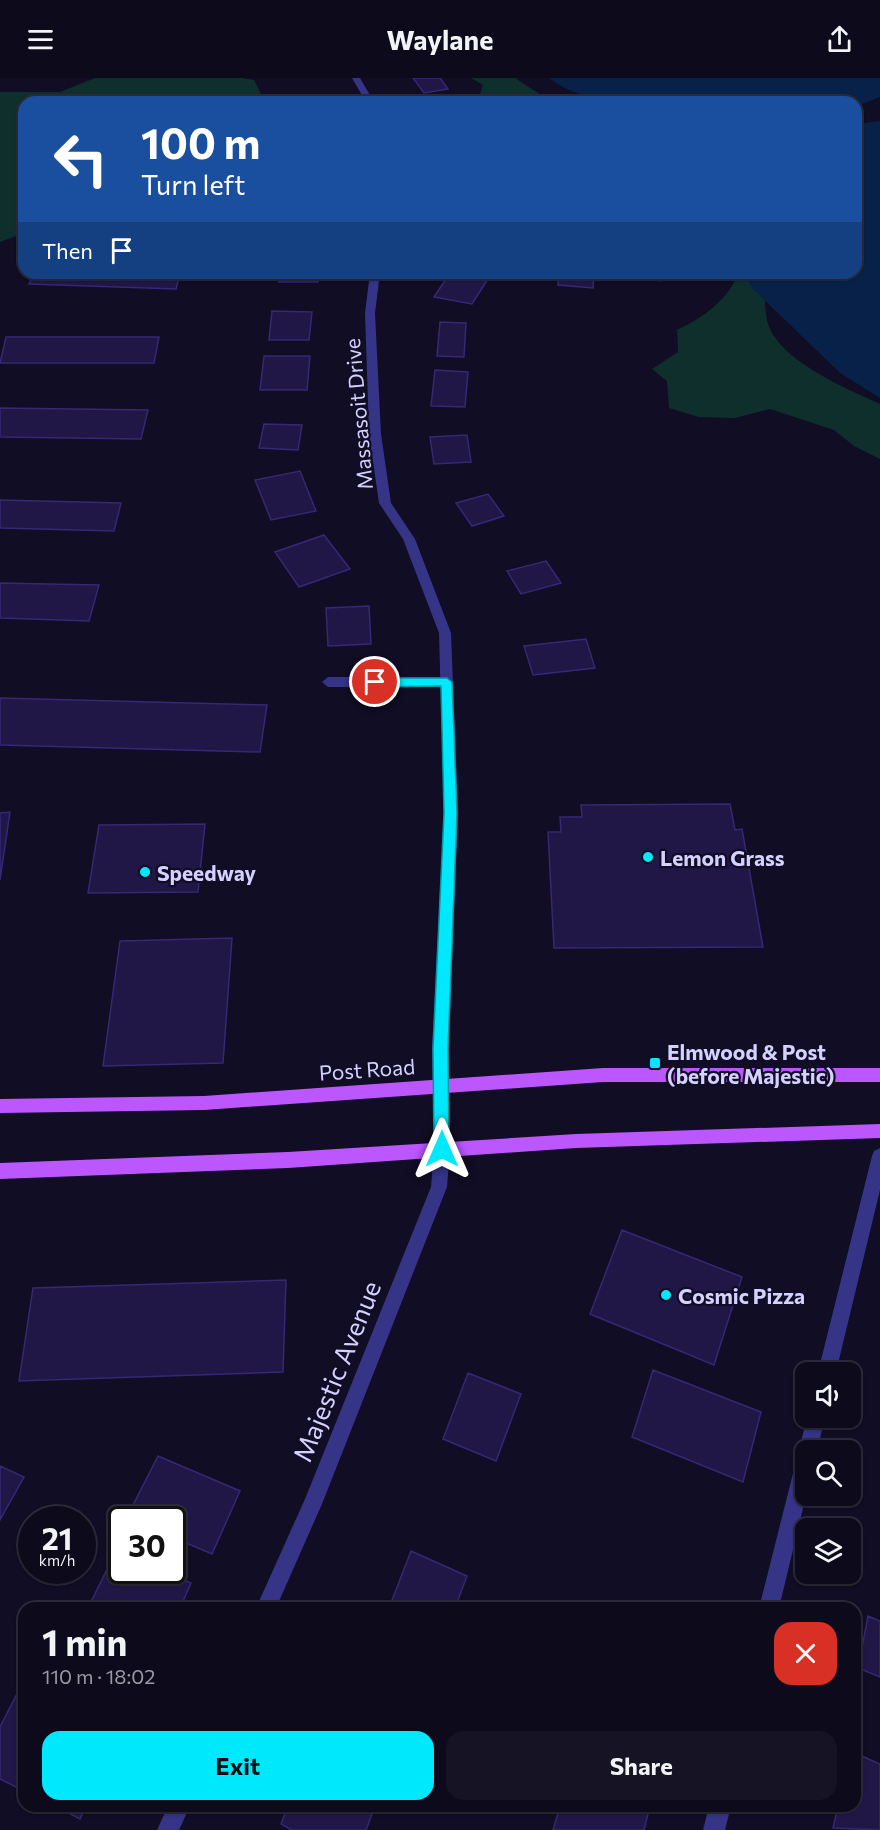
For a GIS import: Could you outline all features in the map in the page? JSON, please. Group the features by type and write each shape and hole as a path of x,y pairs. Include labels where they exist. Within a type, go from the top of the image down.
{"main road":[{"name":"Post Road","path":"0,1106 204,1103 603,1075 880,1074"},
{"path":"0,1171 276,1160 576,1141 880,1131"}],"street":[{"path":"356,78 366,96"},
{"name":"Massasoit Drive","path":"374,279 370,313 375,434 385,503 409,539 445,633 451,813 441,1049 442,1149"},
{"path":"328,682 447,682"},
{"name":"Majestic Avenue","path":"269,1602 312,1504 439,1187 442,1149"},
{"path":"829,1362 880,1156"},
{"path":"770,1602 795,1503"},
{"path":"168,1830 176,1812"},
{"path":"714,1830 718,1812"}],"green space":[{"path":"95,78 242,78 254,80 262,96 18,96 18,235 0,242 0,92 60,92"},
{"path":"471,78 515,78 545,96 479,96 483,85"},
{"path":"736,279 764,279 767,320 773,334 784,348 814,371 880,404 880,459 854,446 834,430 770,409 735,418 699,417 669,408 667,381 652,369 678,352 677,330 713,308"}],"water":[{"path":"549,78 880,78 880,97 862,104 862,96 590,96 568,89"},
{"path":"880,121 880,398 840,373 753,289 747,279 862,279 862,122"}],"building":[{"path":"413,78 440,78 448,89 424,93"},
{"path":"31,279 178,279 176,289 29,284"},
{"path":"279,279 318,279 318,282 279,282"},
{"path":"446,279 488,279 472,304 434,297"},
{"path":"558,279 594,279 593,288 558,285"},
{"path":"272,311 312,312 309,340 269,340"},
{"path":"440,322 466,323 464,357 437,356"},
{"path":"6,337 159,337 154,363 0,363"},
{"path":"264,356 310,356 307,390 260,390"},
{"path":"435,370 468,372 465,407 431,406"},
{"path":"0,408 148,410 141,439 0,437"},
{"path":"264,424 302,425 298,450 259,448"},
{"path":"467,435 471,462 434,464 430,437"},
{"path":"300,471 316,511 271,520 255,480"},
{"path":"488,494 504,516 472,526 456,503"},
{"path":"0,500 121,503 114,531 0,528"},
{"path":"324,535 350,569 299,587 275,552"},
{"path":"546,561 561,583 521,594 507,571"},
{"path":"0,583 99,585 89,621 0,618"},
{"path":"369,606 371,644 328,646 326,608"},
{"path":"586,639 595,668 533,675 524,646"},
{"path":"0,698 267,705 260,752 0,745"},
{"name":"Lemon Grass","path":"730,804 735,830 742,829 763,947 554,948 548,832 561,832 560,817 582,817 581,805"},
{"path":"10,812 0,880 0,813"},
{"path":"205,824 198,892 88,893 99,825"},
{"path":"232,938 223,1063 103,1066 120,941"},
{"name":"Cosmic Pizza","path":"622,1230 742,1277 714,1365 590,1314"},
{"path":"286,1280 283,1372 19,1381 33,1288"},
{"path":"653,1370 761,1412 743,1482 632,1437"},
{"path":"468,1373 521,1394 496,1461 443,1439"},
{"path":"158,1456 240,1491 212,1554 186,1543 186,1506 133,1506"},
{"path":"0,1466 24,1477 0,1520"},
{"path":"411,1551 467,1576 457,1602 391,1602"},
{"path":"108,1567 108,1584 186,1584 186,1581 191,1583 183,1602 91,1602"},
{"path":"868,1616 880,1621 880,1677 861,1669 861,1652"},
{"path":"18,1692 18,1788 0,1779 0,1727"},
{"path":"861,1756 880,1764 880,1830 833,1828 837,1812 861,1812"},
{"path":"67,1812 83,1812 80,1819"},
{"path":"286,1812 373,1812 366,1830 292,1830 281,1824"},
{"path":"558,1812 648,1812 644,1830 553,1830"}],"place":[{"name":"Lemon Grass","path":"648,857"},
{"name":"Speedway","path":"145,872"},
{"name":"Elmwood & Post (before Majestic)","path":"655,1063"},
{"name":"Cosmic Pizza","path":"666,1295"}],"route":[{"path":"375,682 447,682 451,813 441,1049 442,1149"}]}
